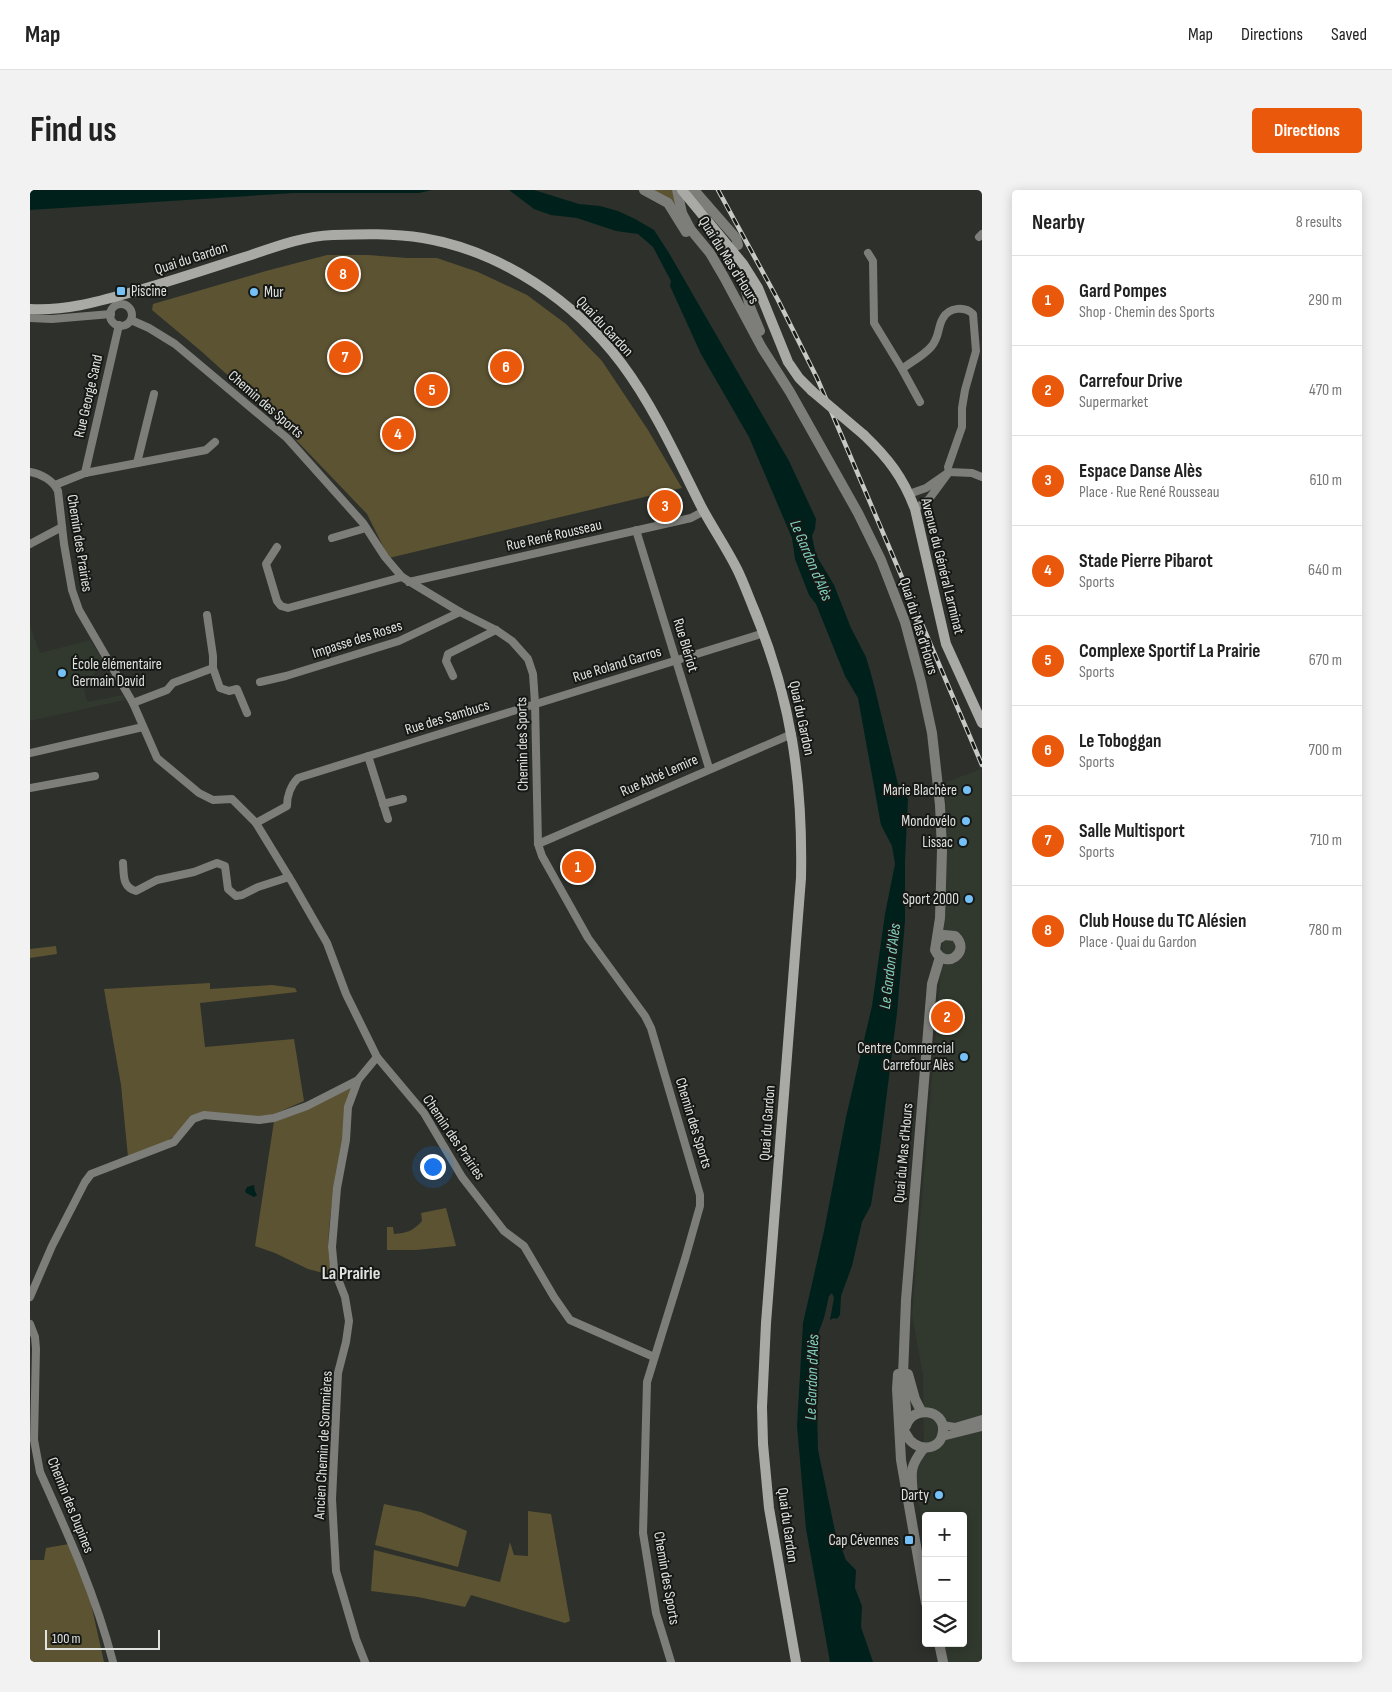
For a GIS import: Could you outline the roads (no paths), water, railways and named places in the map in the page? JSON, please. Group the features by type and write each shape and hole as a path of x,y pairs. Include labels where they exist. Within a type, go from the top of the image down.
{"main road":[{"name":"Avenue du Général Larminat","path":"682,190 743,264 758,288 788,362 799,378 885,455 902,478 915,509 946,644 982,723"},
{"name":"Quai du Gardon","path":"30,309 65,309 104,301 280,245 321,236 375,234 425,238 472,252 504,266 564,304 608,346 642,396 738,570 764,633 773,659 792,734 799,781 802,836 801,878 766,1323 762,1407 770,1508 796,1662"}],"street":[{"path":"644,190 668,204 687,233 702,246"},
{"name":"Quai du Mas d'Hours","path":"678,190 682,213 691,230 702,246 710,253 762,348 777,369"},
{"name":"Quai du Mas d'Hours","path":"694,190 736,238 738,245"},
{"path":"868,253 873,261 874,323 920,402"},
{"name":"Quai du Mas d'Hours","path":"743,278 750,307 777,369 863,522 882,560 905,622 921,682 936,757 942,836 938,939"},
{"path":"125,305 131,310 131,320 126,325 119,326 112,320 111,314 116,306 125,305"},
{"path":"902,369 930,348 938,337 945,314 958,308 969,309 973,314 979,350 964,399 962,427 949,461 949,472 929,499 915,509"},
{"path":"30,318 52,319 111,314"},
{"name":"Chemin des Sports","path":"131,320 149,328 175,344 287,438 366,528 385,557 405,580 460,612 496,630 512,641 528,659 533,674 535,703 538,844 542,856 588,938 645,1016 651,1028 700,1195 700,1206 685,1259 646,1382 643,1533 656,1613 671,1662"},
{"name":"Rue George Sand","path":"84,473 119,326"},
{"path":"137,463 154,394"},
{"path":"55,485 84,473 206,450 215,442"},
{"name":"Chemin des Prairies","path":"30,472 38,473 55,485 58,491 72,590 79,610 133,703 157,758 200,793 213,800 232,798 256,824 327,942 346,994 376,1057 424,1114 462,1176 504,1231 524,1246 570,1320 654,1357"},
{"path":"909,494 926,488 949,472 972,473 982,477"},
{"name":"Rue René Rousseau","path":"277,547 266,564 276,601 281,606 288,608 405,580 691,518 704,511"},
{"path":"30,544 62,527"},
{"path":"332,538 366,528"},
{"name":"Rue Blériot","path":"636,530 709,768"},
{"name":"Impasse des Roses","path":"260,682 286,676 399,641 460,612"},
{"path":"207,615 213,668 220,688 230,691 237,689 247,713"},
{"path":"452,676 446,662 448,654 496,630"},
{"name":"Rue Roland Garros","path":"535,703 764,633"},
{"path":"133,703 167,690 173,683 213,668"},
{"name":"Rue des Sambucs","path":"256,824 287,806 289,793 298,778 535,703"},
{"path":"30,753 143,727"},
{"name":"Rue Abbé Lemire","path":"538,844 709,768 792,734"},
{"path":"368,756 388,819"},
{"path":"30,788 95,776"},
{"path":"383,804 403,799"},
{"path":"123,863 126,885 129,889 136,891 157,880 194,872 217,863 225,866 228,889 236,896 242,896 258,887 289,877"},
{"path":"940,918 951,935 960,942 961,946 958,954 952,959 943,959 940,957 935,946 938,939 944,935 951,935"},
{"name":"Quai du Mas d'Hours","path":"907,1422 903,1375 906,1300 932,984 940,957"},
{"path":"30,1297 52,1246 85,1182 92,1174 174,1142 193,1119 204,1114 259,1120 274,1118 307,1106 358,1080 376,1057"},
{"name":"Ancien Chemin de Sommières","path":"358,1080 348,1107 346,1140 337,1188 332,1247 334,1269 345,1297 349,1321 338,1373 332,1499 336,1571 365,1662"},
{"name":"Chemin des Dupines","path":"30,1324 36,1337 34,1440 40,1472 89,1584 104,1627 113,1662"},
{"name":"Quai du Mas d'Hours","path":"903,1353 915,1399 922,1412"},
{"name":"Quai du Mas d'Hours","path":"903,1353 897,1389 901,1460 926,1602"},
{"path":"924,1448 913,1444 906,1434 907,1422 916,1413 932,1413 940,1420 942,1425 941,1437"},
{"path":"942,1425 955,1427 982,1420"},
{"path":"923,1557 915,1519 911,1471 914,1461 924,1448 934,1445 941,1437 982,1427"},
{"name":"Quai du Mas d'Hours","path":"905,1484 906,1434"},
{"path":"934,1647 936,1662"},
{"path":"940,1647 943,1662"}],"water":[{"path":"30,190 432,190 419,193 294,193 30,210"},
{"name":"Le Gardon d'Alès","path":"509,190 534,190 579,204 600,206 618,211 654,230 789,461 816,519 812,536 816,555 834,585 851,628 866,657 898,784 908,799 905,921 897,1013 871,1205 862,1222 852,1266 841,1296 840,1315 837,1319 830,1320 834,1298 832,1293 829,1296 818,1334 813,1367 817,1405 818,1450 835,1531 846,1560 856,1570 855,1588 862,1606 861,1627 873,1662 830,1662 806,1529 797,1426 803,1323 824,1231 846,1117 872,1006 885,914 895,864 892,846 881,825 858,698 845,676 816,604 809,595 795,559 792,538 749,437 701,354 670,286 671,281 653,247 638,234 616,231 577,218 551,215 534,209"},
{"path":"254,1185 257,1195 254,1197 245,1191 247,1187"}],"railway":[{"path":"718,190 778,300 817,378 982,765"}],"place":[{"name":"Club House du TC Alésien","path":"343,274"},
{"name":"Piscine","path":"121,291"},
{"name":"Mur","path":"254,292"},
{"name":"Salle Multisport","path":"345,357"},
{"name":"Le Toboggan","path":"506,367"},
{"name":"Complexe Sportif La Prairie","path":"432,390"},
{"name":"Stade Pierre Pibarot","path":"398,434"},
{"name":"Espace Danse Alès","path":"665,506"},
{"name":"École élémentaire Germain David","path":"62,673"},
{"name":"Marie Blachère","path":"967,790"},
{"name":"Mondovélo","path":"966,821"},
{"name":"Lissac","path":"963,842"},
{"name":"Gard Pompes","path":"578,867"},
{"name":"Sport 2000","path":"969,899"},
{"name":"Carrefour Drive","path":"947,1017"},
{"name":"Centre Commercial Carrefour Alès","path":"964,1057"},
{"name":"Darty","path":"939,1495"},
{"name":"Cap Cévennes","path":"909,1540"}],"district":[{"name":"La Prairie","path":"351,1273"}]}
